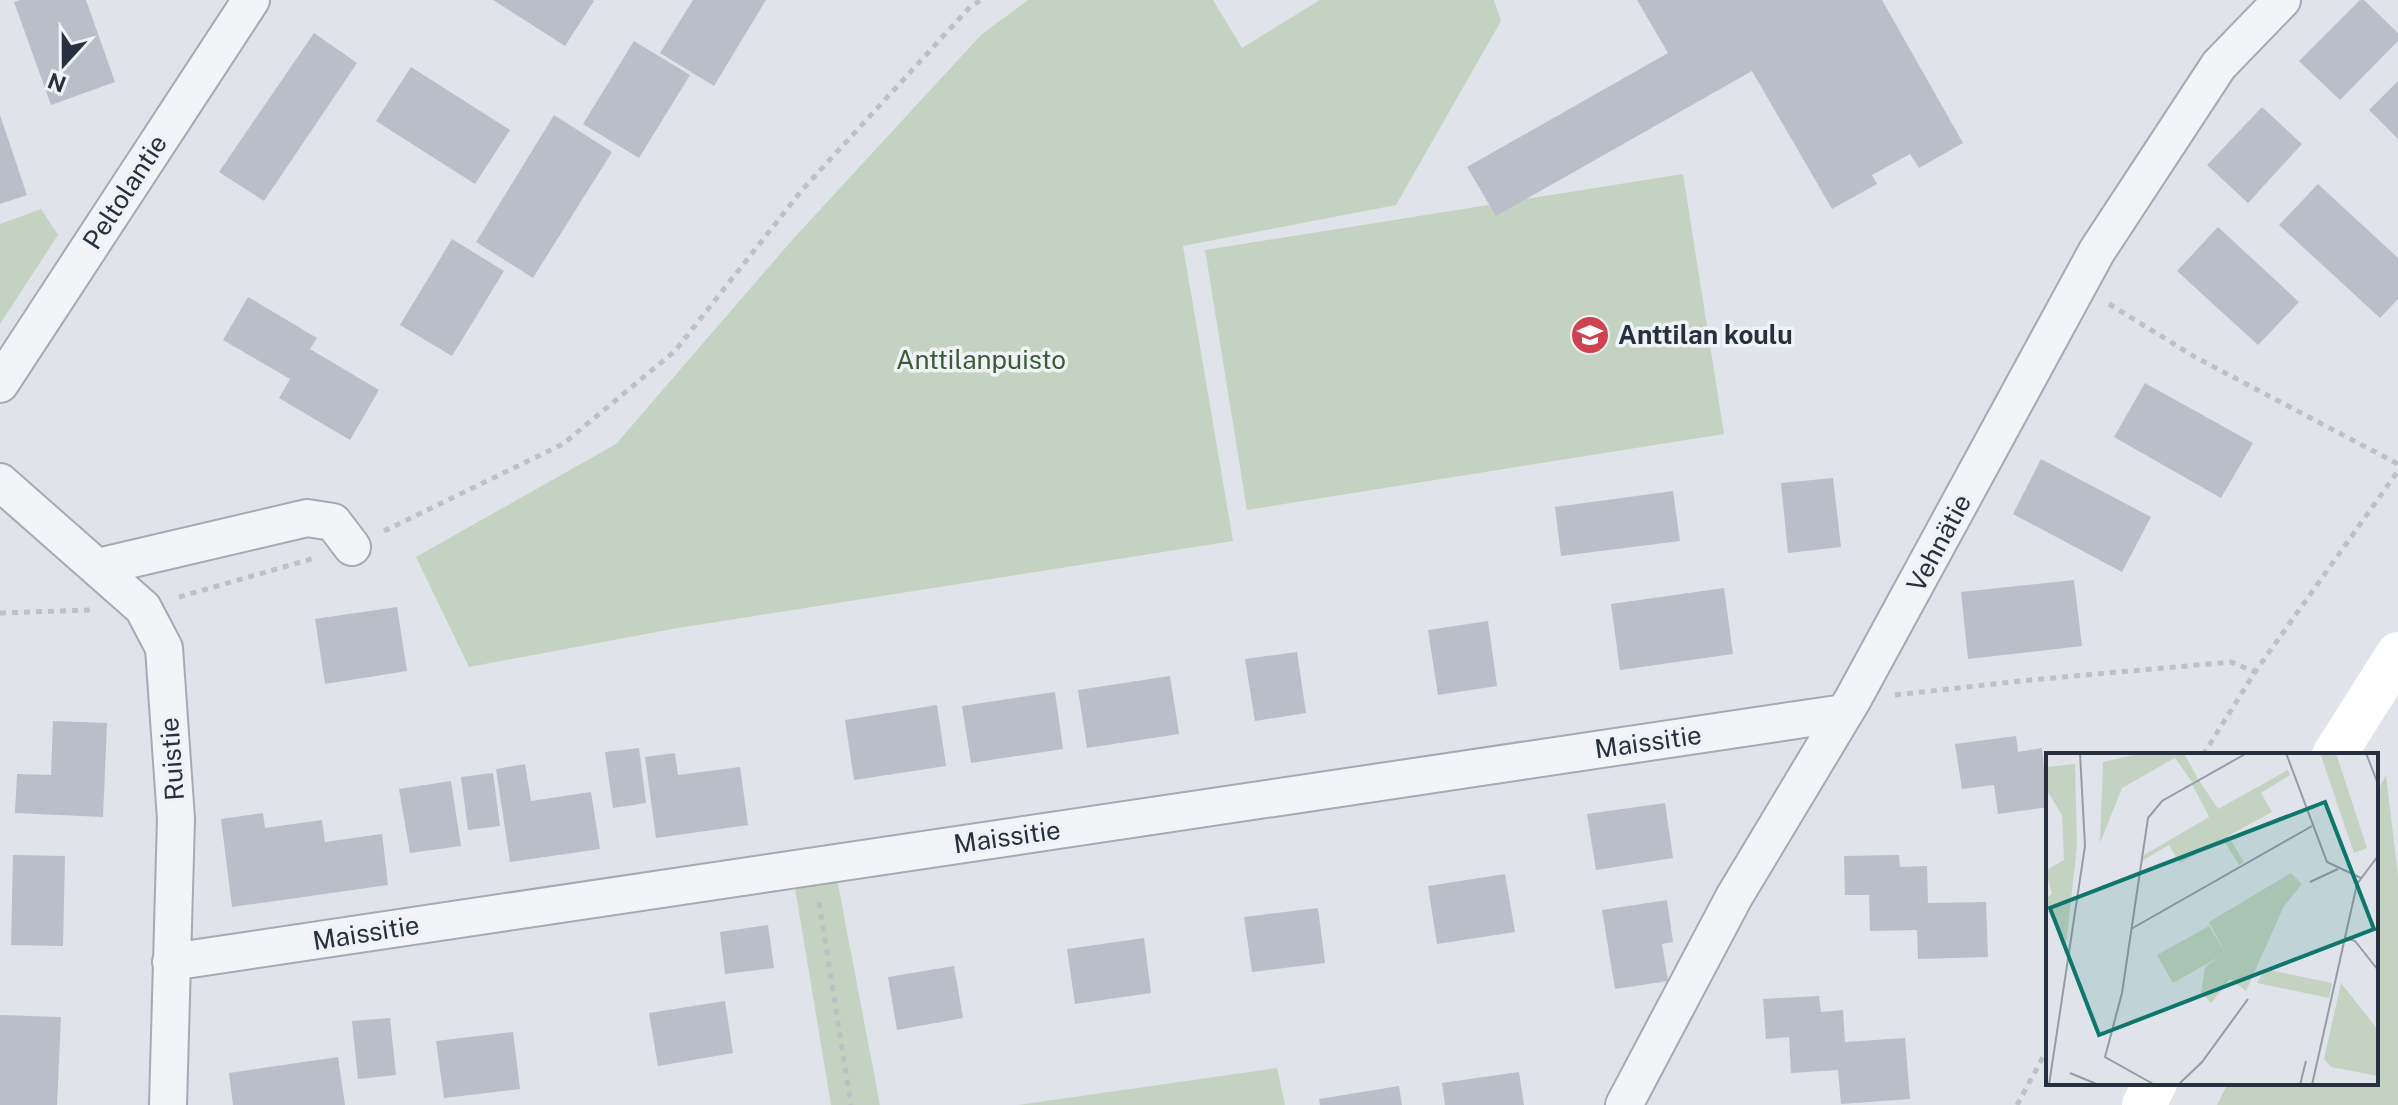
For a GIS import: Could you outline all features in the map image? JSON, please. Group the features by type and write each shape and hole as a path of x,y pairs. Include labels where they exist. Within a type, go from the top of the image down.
{"main road":[{"path":"2335,753 2398,654"},
{"path":"2144,1105 2154,1085"}],"street":[{"name":"Vehnätie","path":"1624,1105 1734,897 1848,706 2078,285 2219,65 2282,0"},
{"name":"Peltolantie","path":"0,384 235,6"},
{"name":"Ruistie","path":"0,482 143,608 164,648 176,819 168,1105"},
{"path":"98,567 307,518 333,522 352,547"},
{"name":"Maissitie","path":"171,962 1848,706"}],"path":[{"path":"0,613 143,608 352,547 563,444 675,351 802,190 971,6 981,0"},
{"path":"2078,285 2195,357 2398,464"},
{"path":"2204,753 2255,672 2398,471"},
{"path":"1848,706 2030,680 2231,662 2255,672"},
{"path":"813,866 851,1105"},
{"path":"2017,1105 2046,1052"}],"green space":[{"name":"Anttilanpuisto","path":"1028,0 1213,0 1242,48 1320,0 1494,0 1501,21 1396,205 1183,246 1233,541 678,628 469,667 416,557 616,444 793,239 981,35"},
{"path":"1683,174 1724,434 1247,510 1205,250"},
{"path":"41,209 58,235 0,324 0,224"},
{"path":"2386,775 2398,875 2398,1105 2217,1105 2227,1085 2378,1085 2378,790"},
{"path":"837,879 880,1105 831,1105 795,888"},
{"path":"1277,1068 1285,1105 1018,1105"}],"building":[{"path":"86,0 115,82 51,105 14,2"},
{"path":"493,0 592,0 594,1 565,46"},
{"path":"693,0 766,0 714,86 660,53"},
{"path":"1637,0 1882,0 1963,143 1919,168 1910,154 1872,175 1877,184 1832,209 1752,71 1496,216 1467,167 1668,53"},
{"path":"2360,0 2364,0 2398,33 2398,41 2340,100 2299,61"},
{"path":"314,33 357,63 264,201 219,172"},
{"path":"634,41 690,75 639,158 583,124"},
{"path":"411,67 510,130 475,184 376,121"},
{"path":"2398,81 2398,139 2369,110"},
{"path":"2262,107 2302,144 2248,203 2207,165"},
{"path":"0,115 27,195 0,204"},
{"path":"554,115 612,152 533,278 476,242"},
{"path":"2318,184 2398,258 2398,299 2380,318 2279,225"},
{"path":"2218,227 2299,302 2258,345 2177,271"},
{"path":"452,239 504,271 452,356 400,325"},
{"path":"248,297 317,338 310,349 379,390 350,440 279,398 290,379 223,340"},
{"path":"2145,383 2253,443 2221,498 2114,437"},
{"path":"2041,459 2151,517 2122,572 2013,514"},
{"path":"1833,478 1841,547 1788,553 1781,483"},
{"path":"1673,491 1680,541 1561,556 1555,507"},
{"path":"2074,580 2082,646 1968,659 1961,592"},
{"path":"1724,588 1733,654 1620,670 1611,604"},
{"path":"397,607 407,671 325,684 315,619"},
{"path":"1488,621 1497,686 1438,695 1428,630"},
{"path":"1297,652 1306,713 1255,721 1245,659"},
{"path":"1170,676 1179,734 1087,748 1078,690"},
{"path":"1055,692 1063,749 971,763 962,706"},
{"path":"937,705 946,766 854,780 845,720"},
{"path":"53,721 107,723 103,817 15,813 17,774 51,775"},
{"path":"2016,736 2018,752 2042,748 2046,807 1998,814 1994,785 1962,789 1955,744"},
{"path":"639,748 646,803 613,808 605,752"},
{"path":"675,753 678,775 740,767 748,825 656,838 645,757"},
{"path":"525,764 531,801 591,792 600,849 510,862 496,769"},
{"path":"493,773 500,826 468,830 461,777"},
{"path":"451,781 461,846 410,853 399,789"},
{"path":"1665,803 1673,858 1596,870 1587,814"},
{"path":"263,813 265,828 322,820 325,842 382,834 388,885 232,907 221,819"},
{"path":"13,855 65,856 63,946 11,945"},
{"path":"1899,855 1900,867 1927,866 1928,903 1986,902 1988,957 1918,959 1917,930 1870,931 1869,895 1845,895 1844,856"},
{"path":"1505,874 1515,932 1437,944 1428,886"},
{"path":"1667,900 1673,942 1662,944 1668,981 1615,989 1602,910"},
{"path":"1318,908 1325,963 1252,972 1244,917"},
{"path":"768,925 774,968 725,974 720,932"},
{"path":"1144,938 1151,993 1075,1004 1067,949"},
{"path":"954,966 963,1018 897,1030 888,977"},
{"path":"1819,996 1821,1012 1843,1010 1845,1042 1905,1038 1910,1099 1841,1104 1838,1070 1791,1073 1789,1037 1766,1039 1763,999"},
{"path":"725,1001 733,1053 658,1066 649,1013"},
{"path":"0,1015 61,1017 57,1105 0,1105"},
{"path":"390,1018 396,1075 358,1079 352,1021"},
{"path":"513,1032 520,1089 444,1098 436,1041"},
{"path":"338,1057 345,1105 233,1105 229,1073"},
{"path":"1519,1072 1524,1105 1445,1105 1442,1083"},
{"path":"1399,1086 1402,1105 1320,1105 1319,1099"}],"place":[{"name":"Anttilan koulu","path":"1590,335"}]}
